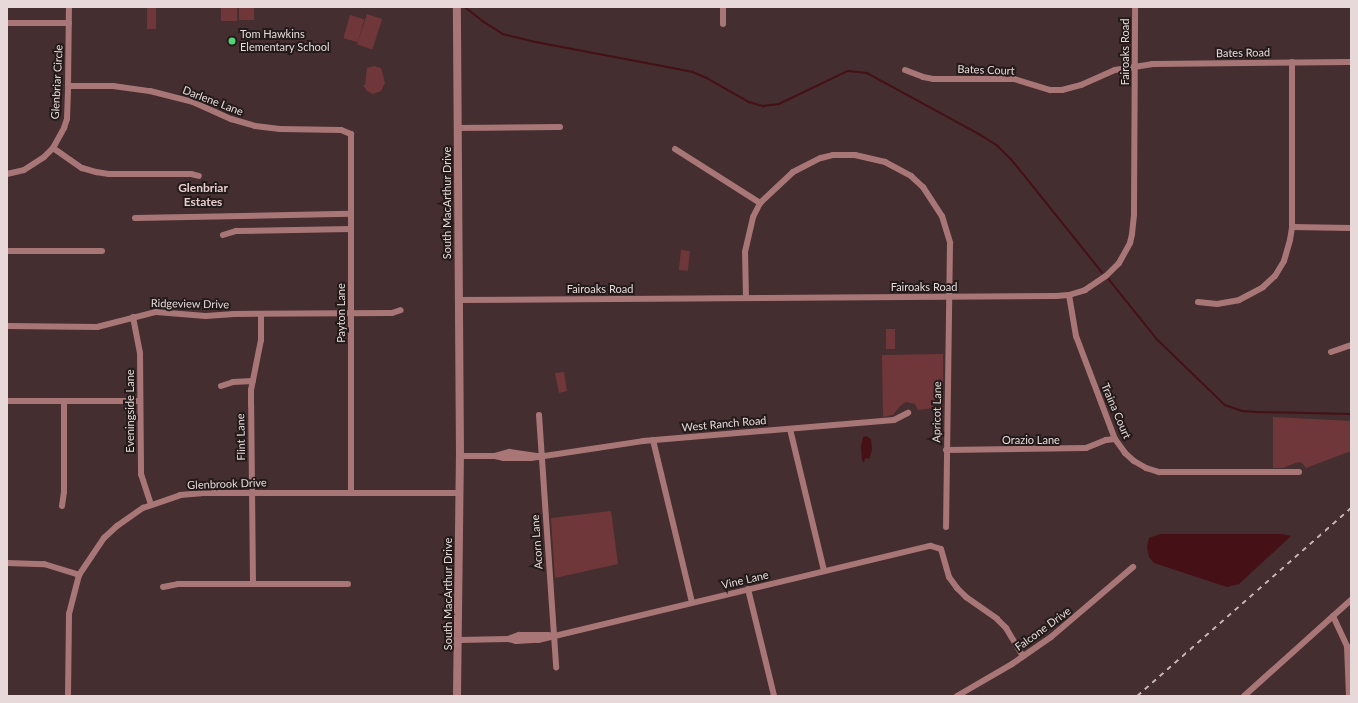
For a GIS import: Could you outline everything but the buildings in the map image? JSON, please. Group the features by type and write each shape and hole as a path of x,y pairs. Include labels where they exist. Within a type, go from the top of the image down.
{"street":[{"name":"Glenbriar Circle","path":"7,174 33,166 44,157 53,148 67,119 69,7"},
{"name":"South MacArthur Drive","path":"457,7 460,456"},
{"path":"723,7 723,24"},
{"name":"Fairoaks Road","path":"458,300 950,297 1069,295 1085,290 1110,272 1119,263 1130,243 1134,214 1135,7"},
{"path":"7,23 69,23"},
{"path":"1198,302 1217,304 1232,303 1245,298 1263,287 1275,276 1284,261 1292,227 1292,62"},
{"name":"Bates Road","path":"1135,66 1152,64 1351,62"},
{"name":"Bates Court","path":"905,70 923,77 934,79 1014,79 1050,90 1062,90 1081,85 1115,70 1135,66"},
{"name":"Darlene Lane","path":"68,86 112,86 150,91 193,102 231,119 256,126 280,130 341,130 351,134"},
{"path":"457,128 560,127"},
{"name":"Payton Lane","path":"351,134 351,492"},
{"path":"53,148 77,165 96,172 109,174 190,174 199,176"},
{"path":"675,149 760,202 753,217 746,246 746,298"},
{"name":"Apricot Lane","path":"760,202 793,172 821,158 833,155 855,155 869,157 899,168 923,187 942,216 950,243 946,527"},
{"path":"135,218 350,214"},
{"path":"1292,227 1351,228"},
{"path":"223,235 236,231 350,229"},
{"path":"7,251 102,251"},
{"name":"Traina Court","path":"1069,295 1076,336 1115,439 1134,461 1146,468 1159,472 1299,472"},
{"name":"Ridgeview Drive","path":"7,326 97,327 156,312 206,316 392,313 401,310"},
{"name":"Flint Lane","path":"253,584 251,405 253,381 261,340 261,314"},
{"name":"Eveningside Lane","path":"133,317 140,353 141,474 151,504"},
{"path":"1331,352 1351,345"},
{"path":"221,386 240,381 253,381"},
{"path":"7,402 140,401"},
{"path":"62,506 64,492 64,402"},
{"name":"West Ranch Road","path":"460,456 517,456 531,458 617,444 653,440 894,420 908,413"},
{"name":"Acorn Lane","path":"539,415 540,456 556,667"},
{"path":"790,429 824,571"},
{"name":"Orazio Lane","path":"946,450 1086,448 1106,440 1115,439"},
{"path":"653,440 692,602"},
{"path":"459,493 460,456"},
{"name":"Glenbrook Drive","path":"68,696 68,614 79,575 104,538 132,514 151,504 180,495 351,492 459,493"},
{"name":"South MacArthur Drive","path":"457,696 459,640 459,493"},
{"name":"Vine Lane","path":"459,640 508,639 519,635 553,636 924,546 932,546 941,549 949,577 957,588 997,619 1006,628 1023,656"},
{"path":"7,563 44,564 79,575"},
{"name":"Falcone Drive","path":"957,696 1023,656 1078,616 1133,567"},
{"path":"163,587 178,584 348,584"},
{"path":"748,589 774,696"},
{"path":"1244,696 1252,693 1351,600"},
{"path":"1333,616 1347,646 1349,696"}],"shaded area":[{"path":"147,7 156,7 156,29 147,29"},
{"path":"221,7 237,7 237,21 221,21"},
{"path":"239,7 254,7 254,20 239,20"},
{"path":"367,14 382,19 372,49 357,44"},
{"path":"350,15 364,19 358,42 343,38"},
{"path":"374,66 381,68 385,83 381,91 373,94 367,91 363,85 365,85 367,68"},
{"path":"681,250 690,251 688,271 679,270"},
{"path":"886,329 895,329 895,349 886,349"},
{"path":"943,354 943,407 918,410 915,404 906,402 900,406 893,415 883,417 882,355"},
{"path":"564,372 567,391 559,393 555,373"},
{"path":"1273,417 1351,421 1351,451 1306,468 1302,463 1298,462 1283,468 1273,468"},
{"path":"866,436 871,439 872,450 869,459 865,458 864,463 862,460 861,446 863,437"},
{"path":"611,511 618,564 555,578 551,518"},
{"path":"1160,534 1282,534 1291,536 1239,584 1227,587 1154,563 1149,557 1147,547 1149,538"}],"waterway":[{"path":"465,7 484,22 503,34 536,42 693,72 705,77 749,102 763,106 779,104 848,71 867,73 979,134 998,146 1012,160 1102,272"},
{"path":"1108,278 1157,339 1225,405 1242,411 1351,414"}],"railway":[{"path":"1137,696 1351,508"}],"place":[{"name":"Tom Hawkins Elementary School","path":"232,41"}],"district":[{"name":"Glenbriar Estates","path":"203,195"}]}
